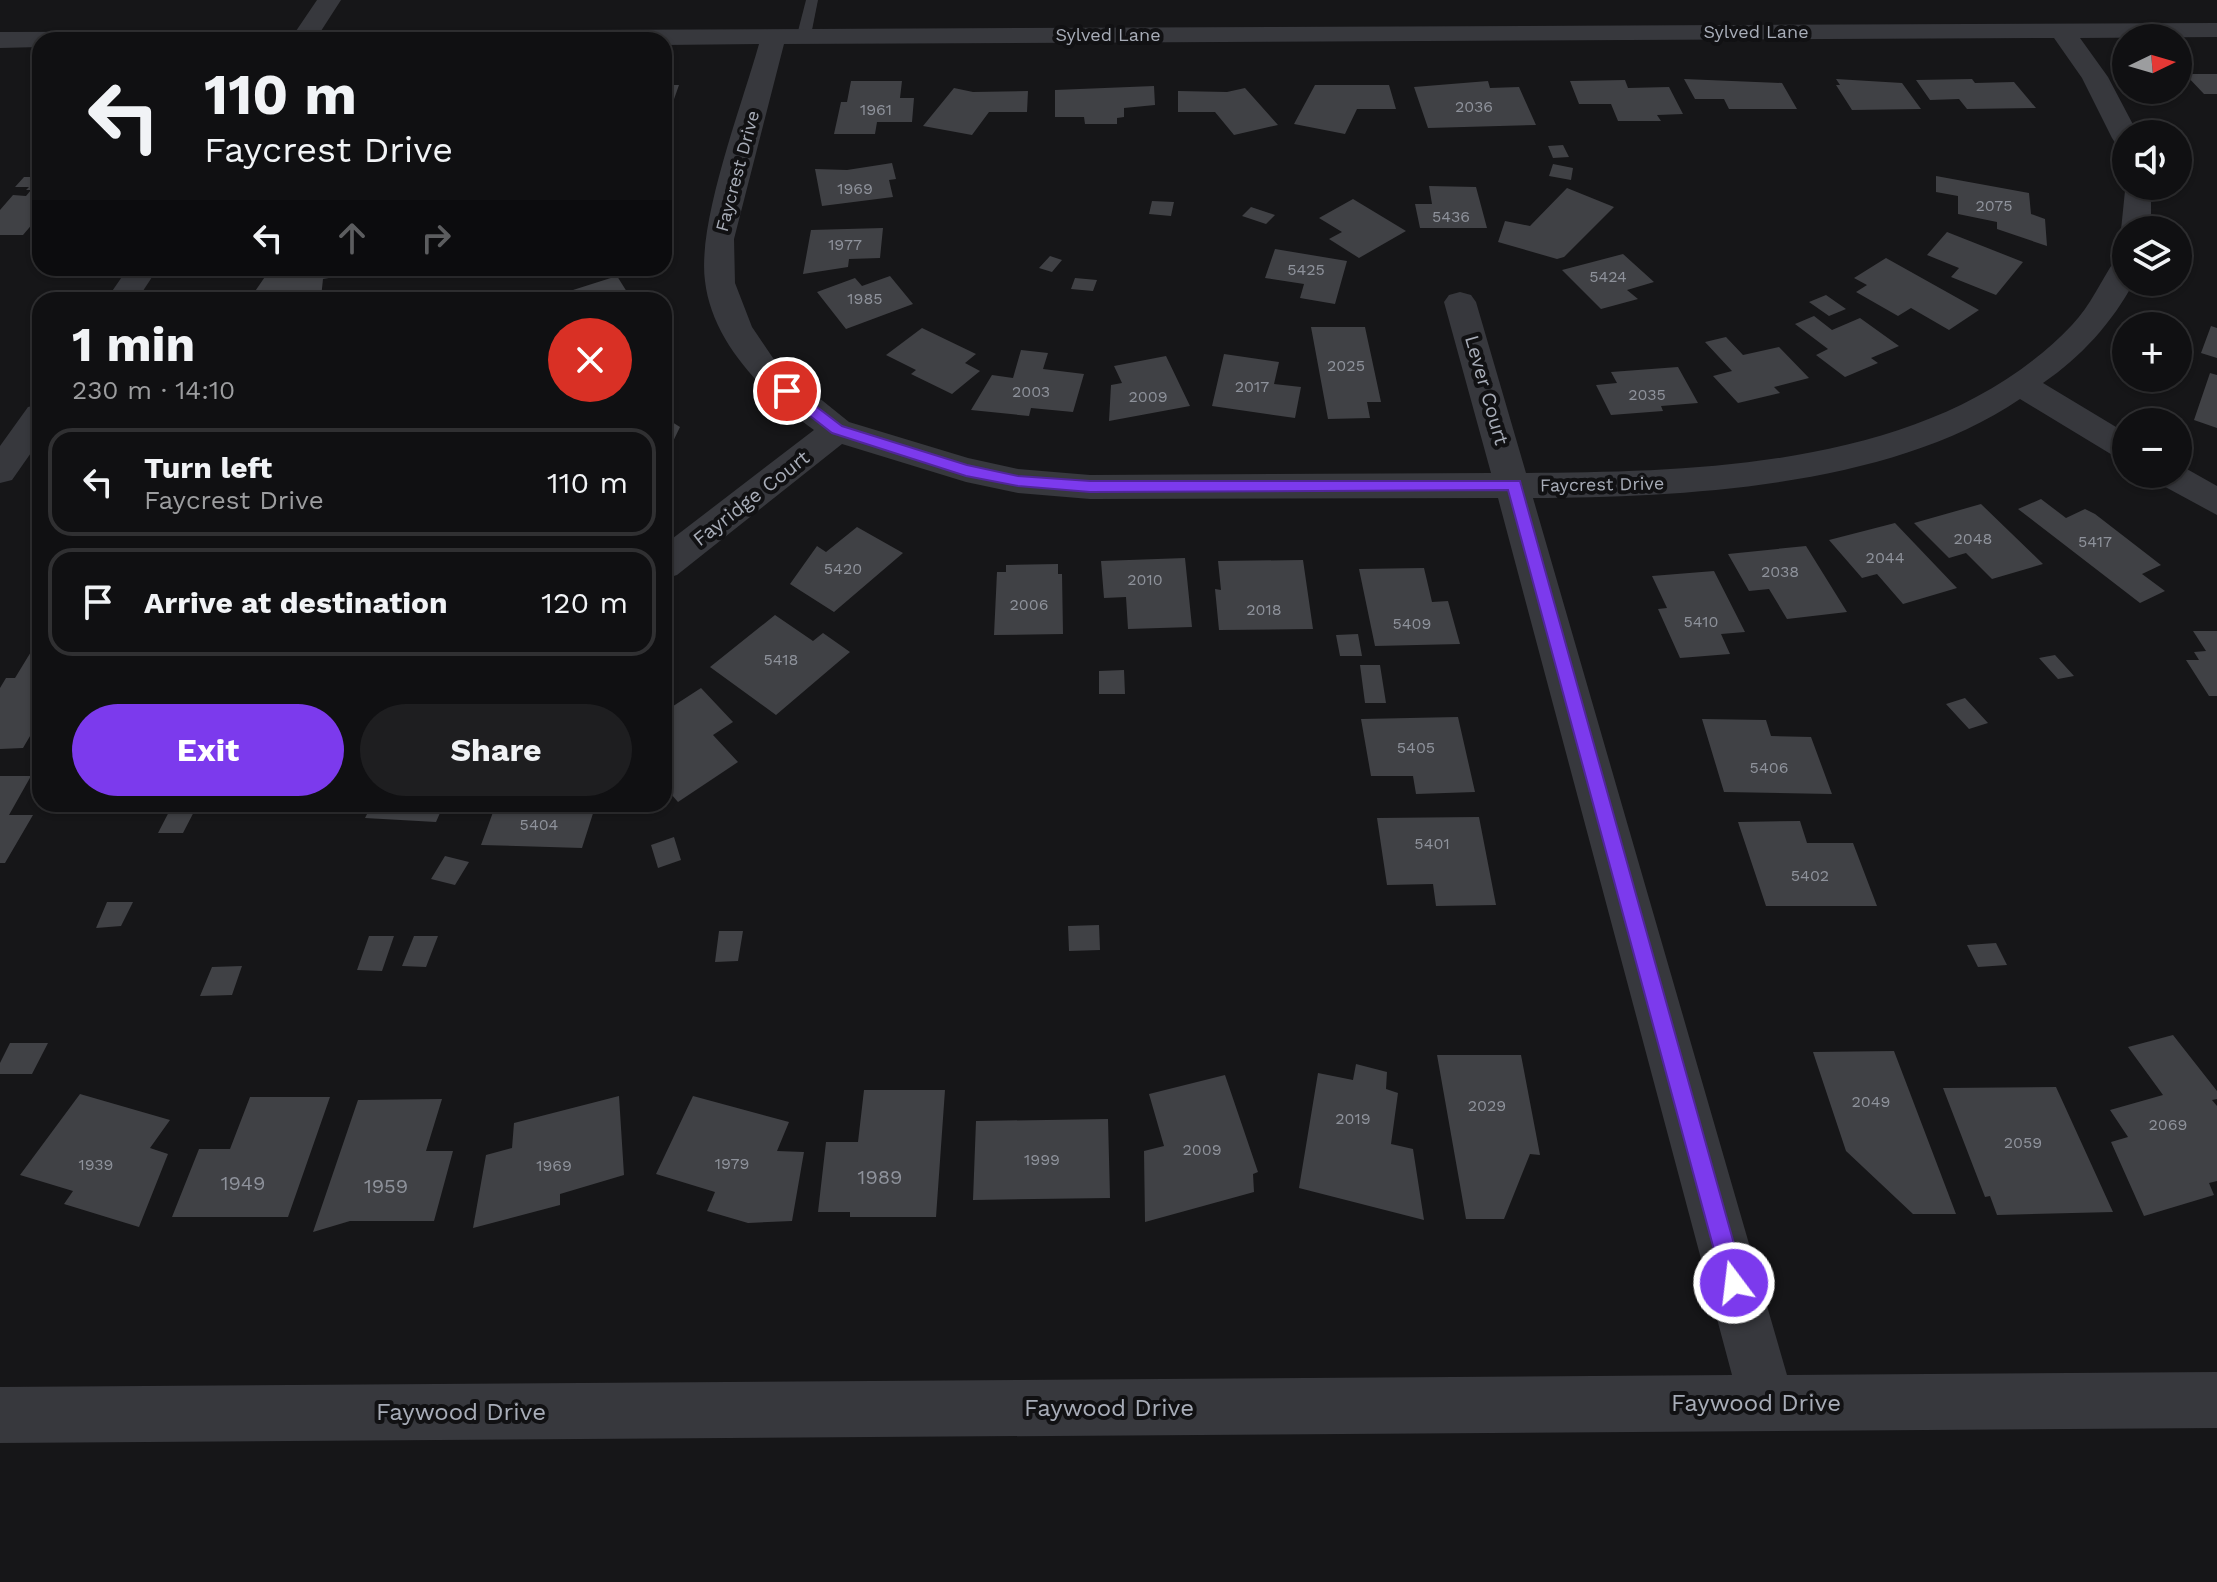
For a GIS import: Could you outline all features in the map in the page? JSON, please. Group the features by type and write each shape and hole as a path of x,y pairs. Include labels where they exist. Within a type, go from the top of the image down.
{"street":[{"path":"307,32 329,0"},
{"path":"2061,30 2095,77 2117,120"},
{"name":"Sylved Lane","path":"672,36 2217,30"},
{"name":"Faycrest Drive","path":"789,35 719,239 720,283 736,327 765,371 810,411 837,430 966,470 1018,481 1061,485 1650,485 1731,478 1826,462 1895,443 1970,414 2021,385 2070,346 2106,305 2112,293"},
{"name":"Sylved Lane","path":"0,40 32,40"},
{"name":"Lever Court","path":"1460,302 1515,485 1767,1403"},
{"path":"2021,385 2112,440"},
{"path":"0,471 32,426"},
{"name":"Fayridge Court","path":"672,559 837,430"},
{"path":"2192,487 2217,502"},
{"name":"Faywood Drive","path":"0,1415 2217,1400"}],"lane":[{"path":"789,35 812,0"}],"building":[{"path":"2192,74 2217,74 2217,94 2204,94 2192,81"},
{"path":"1684,79 1782,83 1797,109 1729,109 1724,99 1695,99"},
{"path":"1836,79 1902,83 1921,109 1852,110 1836,85 1840,85"},
{"path":"1972,79 1975,83 2014,82 2036,108 1967,109 1959,99 1930,100 1916,80"},
{"path":"1625,80 1628,88 1669,87 1683,114 1657,115 1661,121 1618,121 1611,104 1579,104 1570,81"},
{"path":"851,81 902,81 900,98 914,98 912,122 877,122 875,134 834,134 841,102 847,102"},
{"path":"1488,81 1490,88 1519,87 1536,125 1428,128 1414,87"},
{"path":"672,85 679,85 673,102"},
{"path":"1315,85 1389,85 1396,109 1357,109 1345,134 1294,124"},
{"path":"1154,86 1155,105 1124,108 1124,117 1117,118 1117,124 1085,124 1084,117 1055,117 1055,90"},
{"path":"954,88 973,92 1028,91 1027,112 989,112 972,135 923,126"},
{"path":"1245,88 1278,125 1234,135 1215,112 1178,112 1178,91 1227,92"},
{"path":"1563,145 1569,157 1553,158 1548,146"},
{"path":"892,163 896,179 889,180 893,197 822,206 815,169 847,170"},
{"path":"1553,164 1573,168 1571,180 1549,176"},
{"path":"1936,176 2029,193 2031,214 2045,219 2047,246 1997,229 1997,222 1958,214 1958,196 1936,192"},
{"path":"24,177 32,177 32,224 23,235 0,235 0,210 13,195 26,196 31,190 26,190 29,187 15,187"},
{"path":"1429,186 1476,187 1487,228 1420,228 1415,204 1432,204"},
{"path":"1567,188 1614,207 1564,257 1557,259 1498,242 1505,221 1530,226"},
{"path":"1353,199 1406,231 1359,258 1329,239 1342,232 1319,218"},
{"path":"1152,201 1174,202 1171,216 1149,214"},
{"path":"1251,207 1275,215 1266,224 1242,216"},
{"path":"883,228 880,258 849,259 848,267 803,274 811,230"},
{"path":"1947,232 2023,262 1996,295 1951,277 1959,268 1927,255"},
{"path":"1275,249 1347,261 1335,304 1300,298 1304,284 1265,278"},
{"path":"1623,254 1654,282 1627,290 1638,299 1601,309 1562,270"},
{"path":"1050,256 1062,260 1052,272 1039,268"},
{"path":"1886,258 1979,310 1949,330 1911,308 1898,316 1856,292 1867,285 1854,278"},
{"path":"266,276 340,276 323,279 322,292 254,292"},
{"path":"617,276 627,292 574,292"},
{"path":"890,276 913,304 846,329 817,292 855,278 862,286"},
{"path":"1075,278 1097,280 1093,291 1071,289"},
{"path":"1826,295 1846,309 1829,316 1809,302"},
{"path":"1814,316 1832,330 1860,318 1899,346 1871,358 1878,363 1845,377 1816,355 1828,349 1795,324"},
{"path":"2211,326 2217,328 2217,358 2201,353"},
{"path":"1311,327 1365,327 1381,402 1367,402 1370,418 1328,419"},
{"path":"922,328 976,354 965,363 980,371 952,394 911,374 916,370 886,355"},
{"path":"1726,337 1743,355 1779,347 1809,378 1774,387 1780,393 1738,403 1713,376 1732,371 1705,342"},
{"path":"1021,350 1048,353 1043,369 1084,374 1073,412 1031,408 1029,416 971,410 992,375 1013,378"},
{"path":"1224,354 1279,362 1274,384 1301,387 1295,418 1212,406"},
{"path":"1166,356 1190,406 1109,421 1111,385 1122,383 1114,366"},
{"path":"1678,367 1698,403 1661,406 1663,411 1611,415 1596,385 1617,383 1611,372"},
{"path":"2210,373 2217,375 2217,428 2194,420"},
{"path":"672,422 680,427 672,444"},
{"path":"2041,499 2066,518 2085,509 2095,514 2161,565 2142,574 2165,591 2140,603 2018,509"},
{"path":"1981,504 2043,564 1992,579 1966,553 1949,558 1914,523"},
{"path":"1895,523 1957,588 1903,604 1877,574 1862,578 1829,540"},
{"path":"857,527 903,553 834,612 790,584 817,546 826,552"},
{"path":"1806,546 1847,612 1787,619 1769,589 1749,591 1728,554"},
{"path":"1185,558 1192,627 1128,629 1126,597 1104,598 1101,561"},
{"path":"1303,560 1313,629 1219,630 1215,589 1221,590 1218,561"},
{"path":"1058,564 1058,574 1062,574 1063,634 994,635 997,572 1006,572 1006,565"},
{"path":"1424,568 1432,602 1448,601 1460,644 1375,646 1359,569"},
{"path":"1714,571 1745,632 1721,634 1730,654 1680,658 1658,609 1667,608 1652,576"},
{"path":"775,615 813,641 823,633 850,652 776,715 710,667"},
{"path":"2193,631 2217,631 2217,696 2209,696 2186,660 2199,660 2194,652 2206,651"},
{"path":"1358,634 1362,656 1340,656 1336,635"},
{"path":"32,650 32,733 23,748 0,749 0,688 6,678 15,678"},
{"path":"2055,655 2074,676 2058,679 2039,658"},
{"path":"1360,665 1380,665 1386,703 1365,703"},
{"path":"1124,670 1125,694 1099,694 1099,671"},
{"path":"701,688 733,722 713,735 738,762 678,802 672,795 672,707"},
{"path":"1965,698 1988,723 1969,729 1946,704"},
{"path":"1458,717 1475,792 1416,794 1413,776 1371,776 1361,719"},
{"path":"1702,719 1766,720 1771,736 1811,737 1832,794 1724,792"},
{"path":"0,776 31,776 9,815 33,815 5,863 0,863"},
{"path":"169,812 194,812 183,833 158,833"},
{"path":"368,812 440,812 436,822 365,818"},
{"path":"493,812 593,812 582,848 481,845"},
{"path":"1479,817 1496,905 1436,906 1433,884 1387,885 1377,818"},
{"path":"1800,821 1807,843 1853,843 1877,906 1766,906 1738,822"},
{"path":"674,837 681,860 658,868 651,845"},
{"path":"445,856 469,862 455,885 431,879"},
{"path":"107,902 133,902 121,926 96,928"},
{"path":"1099,925 1100,950 1069,951 1068,926"},
{"path":"719,931 743,931 738,961 715,962"},
{"path":"369,936 394,936 382,971 357,970"},
{"path":"414,936 438,936 426,967 402,966"},
{"path":"1996,943 2007,965 1978,967 1967,945"},
{"path":"242,966 232,995 200,996 212,967"},
{"path":"2173,1035 2217,1091 2217,1099 2212,1100 2217,1106 2217,1181 2209,1183 2214,1195 2144,1216 2111,1142 2128,1137 2110,1110 2163,1095 2128,1047"},
{"path":"10,1043 48,1043 32,1074 0,1074 0,1063"},
{"path":"1894,1051 1956,1214 1913,1214 1846,1151 1813,1052"},
{"path":"1437,1055 1521,1055 1540,1155 1530,1154 1504,1219 1466,1219"},
{"path":"1356,1064 1387,1072 1386,1089 1398,1093 1391,1144 1413,1149 1424,1220 1299,1188 1318,1073 1353,1080"},
{"path":"1225,1075 1258,1172 1253,1174 1254,1192 1145,1222 1144,1151 1164,1146 1149,1094"},
{"path":"2056,1087 2113,1212 1997,1215 1990,1196 1985,1197 1943,1088"},
{"path":"864,1090 945,1090 936,1217 850,1217 850,1212 818,1212 826,1142 858,1142"},
{"path":"80,1094 170,1120 150,1148 168,1154 139,1227 64,1204 73,1191 20,1175"},
{"path":"619,1096 624,1175 560,1194 560,1205 473,1228 486,1155 512,1148 514,1123"},
{"path":"693,1096 789,1122 777,1151 804,1152 792,1221 748,1223 707,1211 715,1192 656,1174"},
{"path":"250,1097 330,1097 288,1217 172,1217 199,1149 230,1149"},
{"path":"442,1099 426,1151 453,1151 434,1221 350,1221 313,1232 358,1100"},
{"path":"1108,1119 1110,1198 973,1200 976,1121"}],"route":[{"path":"787,391 837,430 966,470 1018,481 1090,487 1515,485 1734,1283"}]}
